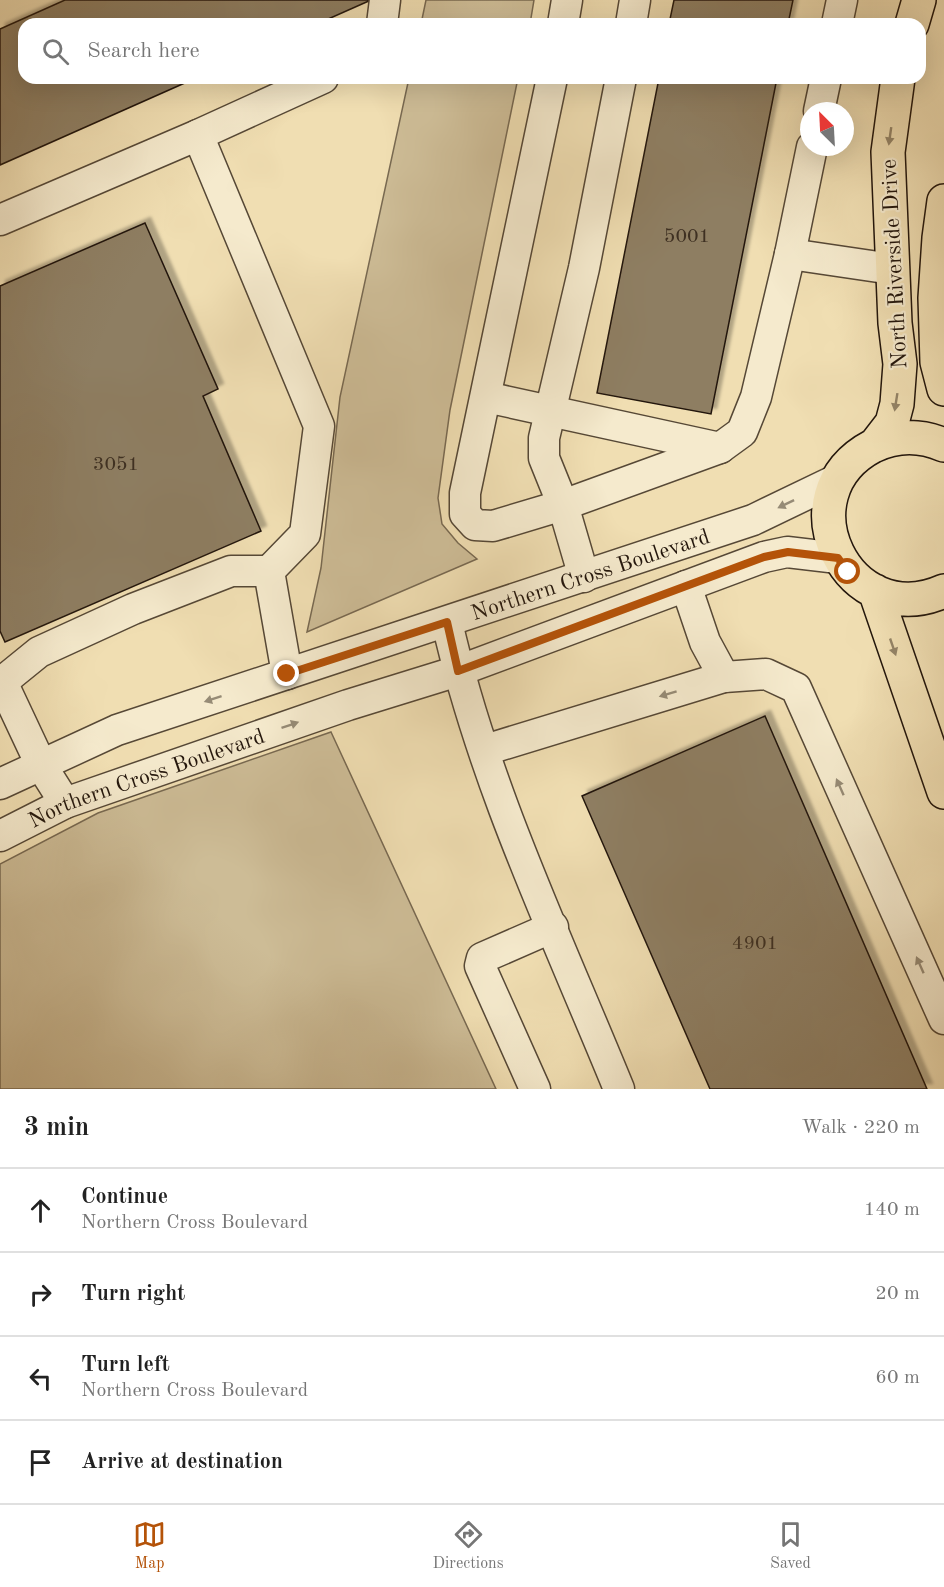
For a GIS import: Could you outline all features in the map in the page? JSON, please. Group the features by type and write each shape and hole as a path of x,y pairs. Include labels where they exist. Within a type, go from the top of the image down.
{"main road":[{"path":"914,18 919,0"},
{"name":"North Riverside Drive","path":"875,445 892,423 897,404 900,364 895,323 888,152 897,84"},
{"name":"North Riverside Drive","path":"944,201 935,298 937,362 944,389"},
{"path":"944,445 920,438 905,437 875,445 848,465 838,479 829,510 829,527 838,558 860,583 889,597 905,599 920,599 944,591"},
{"path":"874,591 944,792"}],"street":[{"path":"383,18 385,0"},
{"path":"564,18 567,0"},
{"path":"632,18 635,0"},
{"path":"838,18 842,0"},
{"path":"0,220 310,84"},
{"path":"551,84 465,493 465,514 475,525 494,526 563,505 720,448 742,432 756,397 790,254 810,156"},
{"path":"584,577 563,505 544,458 544,438 584,268 620,84"},
{"path":"821,102 825,84"},
{"path":"65,803 41,765 1,682 39,652 133,609 231,572 269,571 305,534 319,426 198,135"},
{"path":"790,254 892,268"},
{"path":"486,397 720,448"},
{"name":"Northern Cross Boulevard","path":"0,784 117,730 753,520 838,479"},
{"name":"Northern Cross Boulevard","path":"0,836 65,803 348,705 458,671 764,557 788,552 838,558"},
{"path":"269,571 287,674"},
{"path":"686,586 705,642 724,677"},
{"path":"447,622 458,671 506,812 619,1089"},
{"path":"484,750 724,677 766,674 796,688 944,1019"},
{"path":"535,1089 480,962 482,958 553,927"}],"shaded area":[{"path":"426,0 534,0 531,18 422,18"},
{"path":"408,84 517,84 450,410 438,498 442,524 458,543 477,559 307,632 321,568 340,397"},
{"path":"331,732 496,1089 0,1089 0,864 98,813"}],"building":[{"path":"65,0 371,0 330,18 25,18"},
{"path":"674,0 793,0 789,18 670,18"},
{"path":"18,21 18,84 182,84 0,165 0,29"},
{"path":"658,84 776,84 711,414 597,393"},
{"path":"145,223 218,389 203,396 261,531 5,642 0,631 0,286"},
{"path":"765,716 927,1089 710,1089 582,796"}],"route":[{"path":"287,674 447,622 458,671 764,557 788,552 838,558 848,572"}]}
